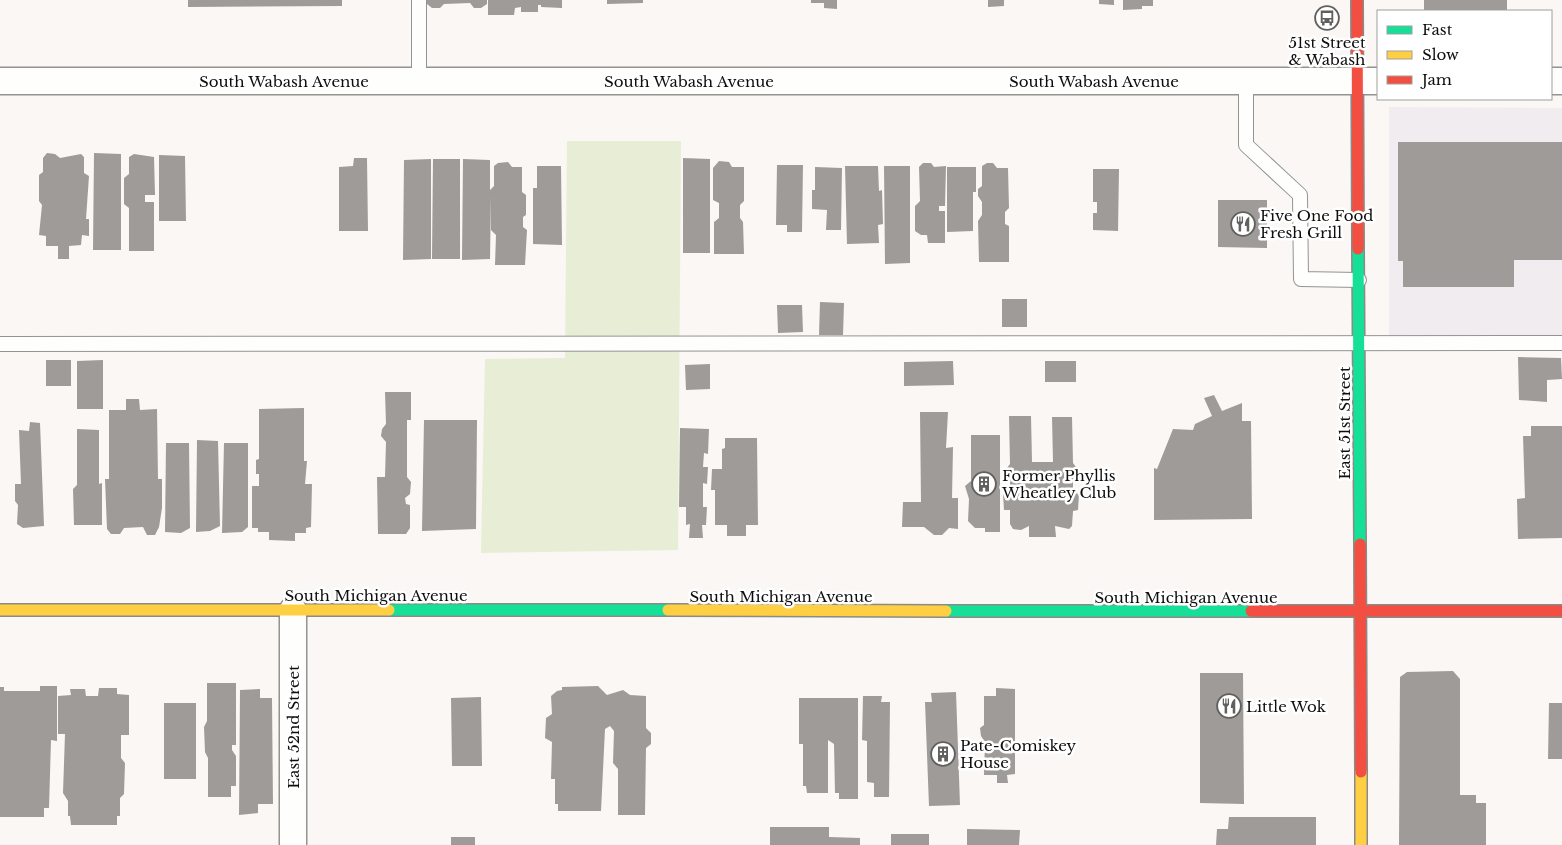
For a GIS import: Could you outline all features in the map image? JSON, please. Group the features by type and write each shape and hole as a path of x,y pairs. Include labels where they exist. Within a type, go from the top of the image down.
{"street":[{"name":"East 51st Street","path":"1357,0 1368,81 1359,280 1361,845"},
{"name":"South Wabash Avenue","path":"0,81 1368,81"},
{"name":"South Michigan Avenue","path":"0,610 1562,611"},
{"name":"East 52nd Street","path":"292,610 293,845"}],"lane":[{"path":"419,0 419,81"},
{"path":"1246,81 1246,145 1300,195 1301,279 1359,280"},
{"path":"0,344 1562,343"}],"shaded area":[{"path":"1389,107 1562,108 1562,343 1389,343"}],"green space":[{"path":"567,141 681,141 678,550 481,553 485,359 565,358"}],"building":[{"path":"188,0 342,0 342,6 188,7"},
{"path":"427,0 487,0 487,4 481,8 474,8 470,3 444,4 440,8 432,8 427,4"},
{"path":"488,0 562,0 562,8 541,7 541,5 538,5 538,12 521,12 521,7 515,8 514,15 488,15"},
{"path":"607,0 643,0 643,3 607,4"},
{"path":"811,0 837,0 837,9 824,8 824,3 811,3"},
{"path":"988,0 1004,0 1004,6 988,7"},
{"path":"1099,0 1114,0 1114,5 1099,4"},
{"path":"1123,0 1153,0 1153,6 1142,6 1142,9 1123,10"},
{"path":"1424,0 1507,0 1507,10 1424,10"},
{"path":"1398,142 1562,142 1562,260 1514,260 1514,287 1403,287 1403,261 1398,261"},
{"path":"47,153 55,154 60,158 81,154 84,157 84,173 89,176 86,219 89,219 89,236 82,235 81,245 69,246 69,259 58,259 58,246 46,246 46,236 39,235 42,205 39,201 39,175 43,172 43,158"},
{"path":"94,153 121,154 121,250 93,250"},
{"path":"134,154 154,157 155,195 145,195 145,202 154,202 154,251 129,251 129,208 124,204 124,178 129,174 129,157"},
{"path":"159,155 185,156 186,221 159,221"},
{"path":"354,158 367,158 368,231 339,231 339,167 353,166"},
{"path":"683,158 710,159 710,253 683,253"},
{"path":"431,159 431,259 403,260 404,160"},
{"path":"433,159 460,159 460,259 432,259"},
{"path":"463,159 490,160 490,190 494,186 494,166 498,163 508,162 512,167 522,167 522,192 526,195 526,215 523,217 523,227 527,230 525,265 495,265 496,235 491,230 491,195 490,259 462,260"},
{"path":"719,161 729,162 732,167 744,167 744,201 740,205 740,218 743,222 744,254 714,254 714,222 719,218 719,203 713,200 713,168"},
{"path":"923,163 931,163 934,167 946,166 945,206 939,206 939,211 945,211 945,243 928,243 927,235 921,235 915,231 915,206 920,201 919,167"},
{"path":"987,163 993,163 997,168 1008,168 1009,208 1005,212 1005,224 1009,226 1009,262 979,262 978,221 982,215 982,202 978,196 978,189 982,186 982,166"},
{"path":"777,165 803,165 802,232 787,232 787,225 776,225"},
{"path":"537,166 561,166 562,245 533,244 533,188 537,188"},
{"path":"845,166 878,166 879,191 882,190 883,224 878,225 879,243 847,244"},
{"path":"884,166 910,166 910,263 885,264"},
{"path":"815,167 842,168 841,230 826,230 827,210 812,209 812,190 815,190"},
{"path":"947,167 976,167 976,192 973,192 973,231 947,232"},
{"path":"1093,169 1119,169 1118,231 1093,230 1093,213 1097,213 1097,202 1093,202"},
{"name":"Five One Food Fresh Grill","path":"1218,200 1267,200 1267,248 1218,247"},
{"path":"1002,299 1027,299 1027,327 1002,327"},
{"path":"820,302 844,303 843,335 819,335"},
{"path":"777,305 802,305 803,332 778,333"},
{"path":"1518,357 1561,358 1562,379 1547,380 1547,402 1519,400"},
{"path":"46,360 71,360 71,386 46,386"},
{"path":"103,360 103,409 77,409 77,361"},
{"path":"953,361 954,385 904,386 904,362"},
{"path":"1045,361 1076,361 1076,382 1045,382"},
{"path":"710,364 710,389 686,390 685,365"},
{"path":"385,392 411,392 411,420 407,420 407,477 411,482 410,494 405,498 406,504 410,505 410,528 406,534 378,534 377,477 385,477 386,442 381,436 382,429 386,424"},
{"path":"1214,395 1222,411 1242,403 1242,421 1251,421 1252,519 1154,520 1154,468 1157,469 1173,429 1193,430 1195,424 1212,416 1204,398"},
{"path":"126,399 139,399 140,410 157,409 158,479 162,479 162,508 159,527 155,535 147,535 143,527 124,528 120,534 111,534 107,529 105,479 109,479 109,410 126,410"},
{"path":"304,408 304,461 307,461 305,484 312,484 311,527 306,528 306,533 295,533 295,541 269,540 269,532 258,532 258,528 252,528 252,486 259,486 259,474 256,474 256,460 259,459 259,409"},
{"path":"920,412 948,412 946,448 953,447 952,498 958,498 958,529 949,528 942,535 934,535 924,527 902,527 903,502 921,502"},
{"path":"1009,416 1031,416 1032,462 1053,462 1052,417 1072,417 1073,463 1077,474 1073,478 1073,493 1079,494 1078,510 1073,511 1072,526 1069,529 1055,526 1056,537 1029,537 1029,526 1021,530 1013,529 1010,524 1010,510 1004,510 1003,494 1010,494 1010,478 1007,476 1007,468 1010,464"},
{"path":"424,420 477,420 476,529 422,531"},
{"path":"30,422 40,423 44,526 23,528 17,524 18,505 15,501 15,484 21,484 19,430 29,431"},
{"path":"1531,426 1562,426 1562,538 1518,539 1517,499 1525,498 1523,436 1531,436"},
{"path":"680,428 709,429 708,454 704,453 703,467 708,467 707,484 703,483 703,507 707,507 706,525 702,525 703,538 689,538 690,524 686,525 686,507 679,507"},
{"path":"77,429 99,430 99,484 102,483 102,525 74,525 73,489 77,485"},
{"name":"Former Phyllis Wheatley Club","path":"971,435 1000,435 1000,532 985,532 985,528 975,528 968,521 969,499 965,486 971,481"},
{"path":"725,438 757,438 758,525 746,525 746,536 727,536 727,525 715,525 715,490 711,490 712,469 722,469 722,449 725,448"},
{"path":"197,440 218,441 220,526 210,531 196,532"},
{"path":"166,443 189,443 190,528 181,533 165,532"},
{"path":"224,443 248,443 248,527 242,532 222,533"},
{"path":"1453,671 1460,679 1460,795 1476,795 1476,803 1486,803 1486,845 1399,845 1400,677 1407,672"},
{"path":"1200,673 1243,673 1244,804 1200,803"},
{"path":"207,683 236,683 236,745 232,745 232,750 236,756 236,786 231,786 231,797 208,797 208,758 205,752 204,727 207,721"},
{"path":"40,686 57,686 57,741 51,740 49,808 44,808 44,817 0,817 0,687 4,687 4,691 40,691"},
{"path":"598,686 607,695 623,690 630,695 646,696 646,728 651,733 651,744 646,748 645,815 618,815 618,769 613,763 614,731 610,726 605,729 601,811 558,811 558,804 555,804 555,779 551,779 552,742 545,738 546,718 552,714 551,696 557,691 562,690 562,687"},
{"path":"99,688 117,688 117,694 129,695 129,735 121,735 121,758 125,763 124,794 120,798 120,816 117,816 117,825 71,825 70,816 68,816 68,801 63,793 65,734 58,734 58,696 71,695 70,689 85,689 86,696 98,696"},
{"path":"996,688 1015,689 1015,774 1007,775 1008,783 997,783 997,775 984,775 985,742 981,736 980,728 984,725 984,696 996,696"},
{"path":"260,689 260,698 272,698 273,804 258,804 258,813 239,815 240,690"},
{"name":"Pate-Comiskey House","path":"956,692 960,805 929,806 925,702 932,702 931,693"},
{"path":"863,696 882,696 881,702 890,702 889,797 874,797 874,783 867,782 867,741 862,740"},
{"path":"481,697 482,766 452,766 451,698"},
{"path":"799,698 858,698 858,799 839,799 839,793 835,793 834,744 828,740 828,793 807,793 806,786 803,786 803,744 799,744"},
{"path":"164,703 196,703 196,779 164,779"},
{"path":"1549,703 1562,703 1562,759 1548,759"},
{"path":"1229,817 1316,817 1316,845 1216,845 1217,829 1228,829"},
{"path":"770,827 829,827 829,837 860,838 860,845 770,845"},
{"path":"967,829 1020,830 1019,845 967,845"},
{"path":"891,834 929,834 929,845 891,845"},
{"path":"451,837 475,837 475,845 451,845"}],"traffic: fast":[{"path":"1358,249 1360,544"},
{"path":"389,610 668,610"},
{"path":"946,611 1251,611"}],"traffic: slow":[{"path":"0,610 389,610"},
{"path":"668,610 946,611"},
{"path":"1361,772 1361,845"}],"traffic: jam":[{"path":"1357,0 1358,249"},
{"path":"1360,544 1361,772"},
{"path":"1251,611 1562,611"}],"place":[{"name":"51st Street & Wabash","path":"1327,18"},
{"name":"Five One Food Fresh Grill","path":"1243,224"},
{"name":"Former Phyllis Wheatley Club","path":"984,484"},
{"name":"Little Wok","path":"1229,706"},
{"name":"Pate-Comiskey House","path":"943,754"}]}
